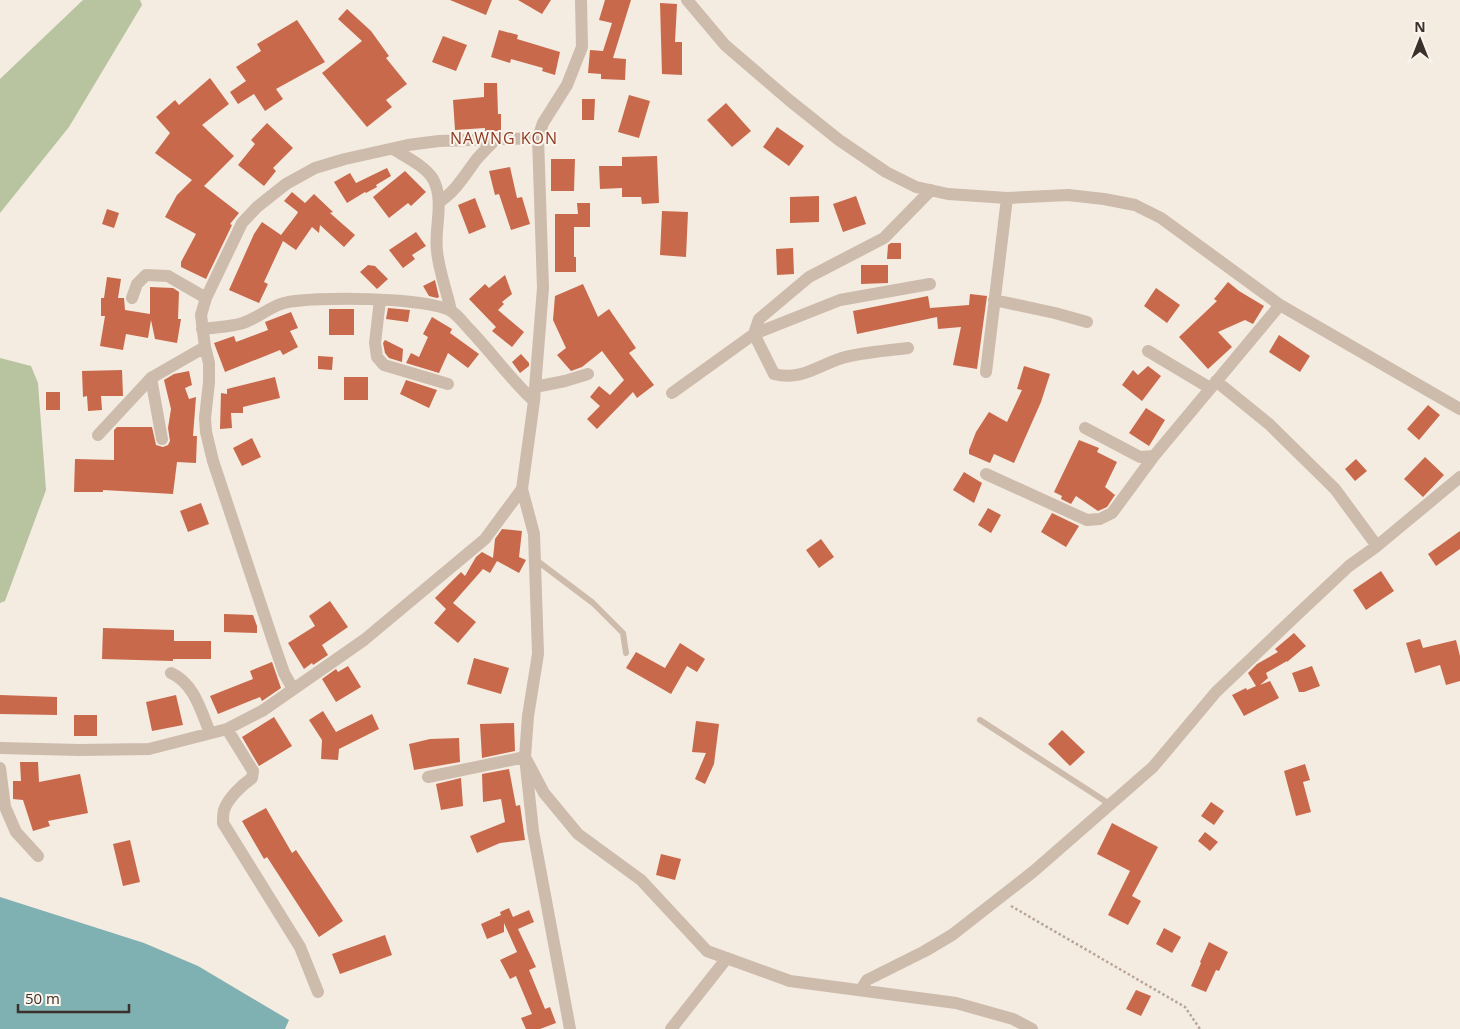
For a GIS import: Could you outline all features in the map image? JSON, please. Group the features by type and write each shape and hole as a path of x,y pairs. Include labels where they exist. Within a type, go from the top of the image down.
{"street":[{"path":"570,1029 533,831 525,757 528,716 538,654 534,534 522,489 534,401 543,288 538,138 543,123 571,76 582,47 581,0"},
{"path":"687,0 725,45 789,100 840,140 886,172 916,187 948,194 1007,198 1068,195 1135,205 1161,218 1280,305 1460,409"},
{"path":"294,689 284,673 278,656 213,461 206,432 205,418 209,363 201,314 206,298 242,223 257,207 286,184 315,168 345,159 439,141 538,138"},
{"path":"439,202 450,194 478,158 496,140"},
{"path":"393,149 426,171 437,188 439,202 436,250 451,311"},
{"path":"908,348 842,358 804,373 787,377 774,374 754,334 759,319 810,277 884,238 931,190"},
{"path":"986,372 1007,198"},
{"path":"132,298 137,284 146,275 168,276 206,298"},
{"path":"672,393 754,334 840,300 930,284"},
{"path":"202,329 242,323 283,303 304,299 380,300 434,305 451,311 489,350 515,384 534,401"},
{"path":"380,300 375,343 377,357 384,365 448,384"},
{"path":"994,300 1056,313 1087,322"},
{"path":"986,474 1087,520 1100,519 1112,513 1154,456 1280,305"},
{"path":"98,435 151,378 205,347"},
{"path":"1148,351 1213,385 1269,424 1334,489 1377,546"},
{"path":"535,387 588,374"},
{"path":"151,378 162,439"},
{"path":"1086,428 1140,457 1154,456"},
{"path":"861,990 867,980 925,951 952,935 1034,871 1111,805 1153,767 1216,692 1342,573 1460,476"},
{"path":"0,748 148,749 227,729 262,710 364,640 485,539 522,489"},
{"path":"171,673 181,677 192,691 210,733"},
{"path":"227,729 253,771 252,778 230,800 224,809 223,822 300,947 318,992"},
{"path":"428,776 525,757"},
{"path":"525,757 544,793 578,834 641,880 706,951 790,981 956,1002 1013,1019 1032,1029"},
{"path":"0,768 5,807 16,832 38,856"},
{"path":"671,1029 727,958"}],"lane":[{"path":"535,559 594,603 624,633 626,653"},
{"path":"980,720 1111,805"}],"path":[{"path":"998,899 1185,1007 1200,1029"}],"green space":[{"path":"83,0 140,0 142,5 69,127 0,213 0,79"},
{"path":"0,358 31,366 38,383 46,490 5,601 0,603"}],"water":[{"path":"0,897 144,943 198,966 289,1020 285,1029 0,1029"}],"building":[{"path":"450,0 492,0 486,15"},
{"path":"518,0 551,0 542,14"},
{"path":"605,0 631,0 613,58 626,59 625,80 601,79 601,74 588,73 590,50 603,51 612,23 599,20"},
{"path":"660,3 677,4 675,42 682,42 682,75 662,74"},
{"path":"347,9 371,31 389,56 386,58 407,84 386,100 392,107 367,127 322,73 362,41 338,19"},
{"path":"297,20 325,62 276,89 283,99 265,111 254,94 238,104 230,92 246,81 236,67 261,51 257,44"},
{"path":"499,30 518,35 517,39 560,52 555,75 542,71 543,68 511,59 510,63 491,57"},
{"path":"443,36 467,45 456,71 432,62"},
{"path":"210,78 229,104 202,125 234,156 204,186 239,213 230,224 232,225 206,279 181,267 181,262 196,234 165,217 177,195 192,180 155,153 170,133 156,117 175,100 179,105"},
{"path":"484,83 497,83 498,114 501,114 501,131 485,131 485,128 455,130 453,100 484,97"},
{"path":"629,95 650,101 639,138 618,132"},
{"path":"582,99 595,99 594,120 582,120"},
{"path":"726,103 751,131 732,147 707,120"},
{"path":"267,123 293,148 273,168 276,171 264,186 238,165 255,144 251,140"},
{"path":"777,127 804,146 789,166 763,147"},
{"path":"657,156 659,203 642,204 641,197 622,197 622,188 600,189 599,166 622,166 622,157"},
{"path":"551,159 575,159 574,191 551,191"},
{"path":"510,167 517,198 522,197 530,224 511,230 499,194 495,195 489,171"},
{"path":"387,168 391,176 376,185 377,187 347,203 334,182 350,173 356,183"},
{"path":"405,171 426,192 411,206 408,203 389,218 373,197"},
{"path":"292,192 305,203 314,194 333,212 330,213 355,235 344,247 320,225 319,233 312,227 296,250 283,241 264,282 268,284 259,303 229,290 254,234 262,222 281,235 297,214 298,212 284,201"},
{"path":"819,196 819,222 790,223 790,197"},
{"path":"856,196 866,224 843,232 833,204"},
{"path":"475,198 486,227 469,234 458,205"},
{"path":"577,203 590,203 590,227 574,227 576,272 555,272 555,214 578,214"},
{"path":"107,209 119,213 114,228 102,224"},
{"path":"662,211 688,212 686,257 660,255"},
{"path":"416,232 426,246 412,255 415,259 403,268 389,250"},
{"path":"891,243 901,243 901,259 887,259 888,245"},
{"path":"793,248 794,274 777,275 776,249"},
{"path":"368,265 375,266 388,279 377,289 360,272"},
{"path":"861,265 888,265 888,283 861,284"},
{"path":"505,275 512,294 502,302 504,304 498,310 524,332 512,347 492,331 496,327 469,299 485,284 489,288"},
{"path":"107,277 121,279 118,298 124,298 125,310 150,314 150,287 173,288 179,292 178,319 181,319 177,343 155,339 151,320 148,338 126,334 123,350 100,346 105,316 101,316 101,298 104,298"},
{"path":"435,280 439,297 437,298 429,296 423,286"},
{"path":"1228,282 1264,306 1253,324 1245,320 1218,332 1232,347 1208,369 1179,337 1217,301 1214,299"},
{"path":"583,284 598,317 609,309 636,348 629,353 654,385 637,398 633,392 597,429 587,419 600,406 590,397 599,386 610,395 624,380 602,351 582,367 571,371 557,355 566,348 553,320 555,296"},
{"path":"1156,288 1180,305 1167,323 1144,306"},
{"path":"970,294 987,296 977,369 953,365 961,327 938,329 937,317 857,334 853,311 928,296 930,308 969,305"},
{"path":"388,308 410,310 408,322 386,319"},
{"path":"329,309 354,309 354,335 329,335"},
{"path":"291,312 298,328 290,331 298,347 283,355 280,350 225,372 214,343 234,336 236,342 268,330 265,322"},
{"path":"432,317 452,329 450,333 479,354 468,368 448,353 439,373 406,363 411,353 419,357 428,337 423,334"},
{"path":"1279,335 1310,356 1300,372 1269,352"},
{"path":"385,340 403,349 402,362 389,358 385,353 383,343"},
{"path":"521,354 529,363 529,366 520,373 512,362"},
{"path":"318,356 333,357 332,370 318,369"},
{"path":"1024,366 1050,374 1041,402 1014,463 994,454 990,463 969,454 976,432 989,412 1007,422 1022,390 1017,389"},
{"path":"1148,366 1161,376 1142,401 1122,385 1133,370 1138,375"},
{"path":"122,370 123,396 101,396 102,410 88,411 87,396 83,397 82,371"},
{"path":"189,371 192,385 185,388 189,399 196,397 193,436 197,436 196,463 177,462 173,494 103,490 103,492 74,492 75,459 114,460 114,430 117,427 152,427 156,445 163,447 168,445 170,441 168,428 171,409 164,380 174,374"},
{"path":"275,377 280,398 243,407 243,413 231,413 232,428 220,429 221,393 227,394 227,389"},
{"path":"344,377 368,377 368,400 344,400"},
{"path":"406,380 437,390 429,408 400,394"},
{"path":"46,392 60,392 60,410 46,410"},
{"path":"1428,405 1440,415 1419,440 1407,429"},
{"path":"1146,408 1165,420 1149,446 1129,433"},
{"path":"252,438 261,457 242,466 233,448"},
{"path":"1079,440 1099,448 1097,452 1117,462 1105,487 1115,495 1107,507 1098,511 1076,496 1071,504 1061,499 1062,496 1054,492"},
{"path":"1425,457 1444,475 1423,497 1404,479"},
{"path":"1356,459 1367,471 1355,481 1345,469"},
{"path":"964,472 982,483 974,503 953,490"},
{"path":"201,503 209,524 188,532 180,511"},
{"path":"988,508 1001,515 991,533 978,525"},
{"path":"1052,513 1079,526 1066,547 1041,532"},
{"path":"502,529 522,531 519,557 526,560 519,573 497,561 490,573 483,569 453,603 476,622 458,643 434,623 446,609 435,598 461,572 465,576 476,557 482,552 493,558 495,539"},
{"path":"1460,531 1460,549 1436,566 1428,554"},
{"path":"821,539 834,557 819,568 806,550"},
{"path":"1381,571 1394,591 1366,610 1353,590"},
{"path":"330,601 348,627 322,645 328,655 304,669 288,643 315,626 309,616"},
{"path":"224,614 253,615 257,626 257,633 224,632"},
{"path":"103,628 174,630 174,641 211,641 211,659 173,659 173,661 102,659"},
{"path":"1294,633 1306,646 1287,662 1266,673 1268,678 1260,685 1270,681 1279,698 1244,716 1232,695 1246,688 1247,690 1256,686 1248,673 1257,664 1278,652 1275,649"},
{"path":"1420,639 1423,648 1456,640 1460,656 1460,681 1446,685 1440,665 1415,673 1406,643"},
{"path":"680,643 705,659 697,672 687,666 671,694 626,668 636,652 665,668"},
{"path":"474,658 509,668 501,694 467,684"},
{"path":"272,662 281,688 262,701 260,697 218,714 210,696 253,679 250,671"},
{"path":"348,666 361,687 336,702 322,679 336,669 338,672"},
{"path":"1312,666 1320,686 1299,692 1292,673"},
{"path":"0,695 57,697 57,715 0,714"},
{"path":"176,695 183,725 152,731 146,702"},
{"path":"323,711 336,732 372,714 379,729 339,749 338,760 321,759 322,740 309,720"},
{"path":"74,715 97,715 97,736 74,736"},
{"path":"274,717 292,746 259,766 242,737"},
{"path":"696,721 719,724 714,764 705,784 695,779 706,753 692,752"},
{"path":"514,723 515,751 482,758 480,724"},
{"path":"1062,730 1085,752 1070,766 1048,744"},
{"path":"459,738 460,762 414,770 409,744 430,739"},
{"path":"20,762 38,762 39,782 80,774 88,813 48,821 50,826 33,831 23,800 13,799 13,781 21,781"},
{"path":"1305,764 1310,780 1303,782 1311,812 1296,816 1284,771"},
{"path":"509,769 516,806 520,805 525,840 500,843 477,853 470,836 505,822 501,799 483,802 482,774"},
{"path":"461,778 463,806 441,810 436,784"},
{"path":"1211,802 1224,811 1214,825 1201,816"},
{"path":"266,808 292,853 296,850 343,921 319,937 267,857 264,859 242,821"},
{"path":"1112,823 1158,847 1132,896 1141,901 1128,925 1108,915 1130,871 1097,854"},
{"path":"1205,832 1218,842 1210,851 1198,841"},
{"path":"130,840 140,882 123,886 113,844"},
{"path":"661,854 681,859 675,880 656,875"},
{"path":"509,908 513,917 529,910 534,922 518,929 536,967 529,970 545,1009 550,1007 556,1023 540,1029 526,1029 521,1018 532,1014 516,976 510,979 500,960 517,952 504,923 504,932 487,939 481,924 501,915 500,912"},
{"path":"1164,928 1181,937 1172,953 1156,944"},
{"path":"385,935 392,955 340,974 332,954"},
{"path":"1209,942 1228,952 1219,971 1216,970 1206,992 1191,986"},
{"path":"1136,990 1151,996 1141,1016 1126,1009"}],"district":[{"name":"NAWNG KON","path":"504,138"}]}
